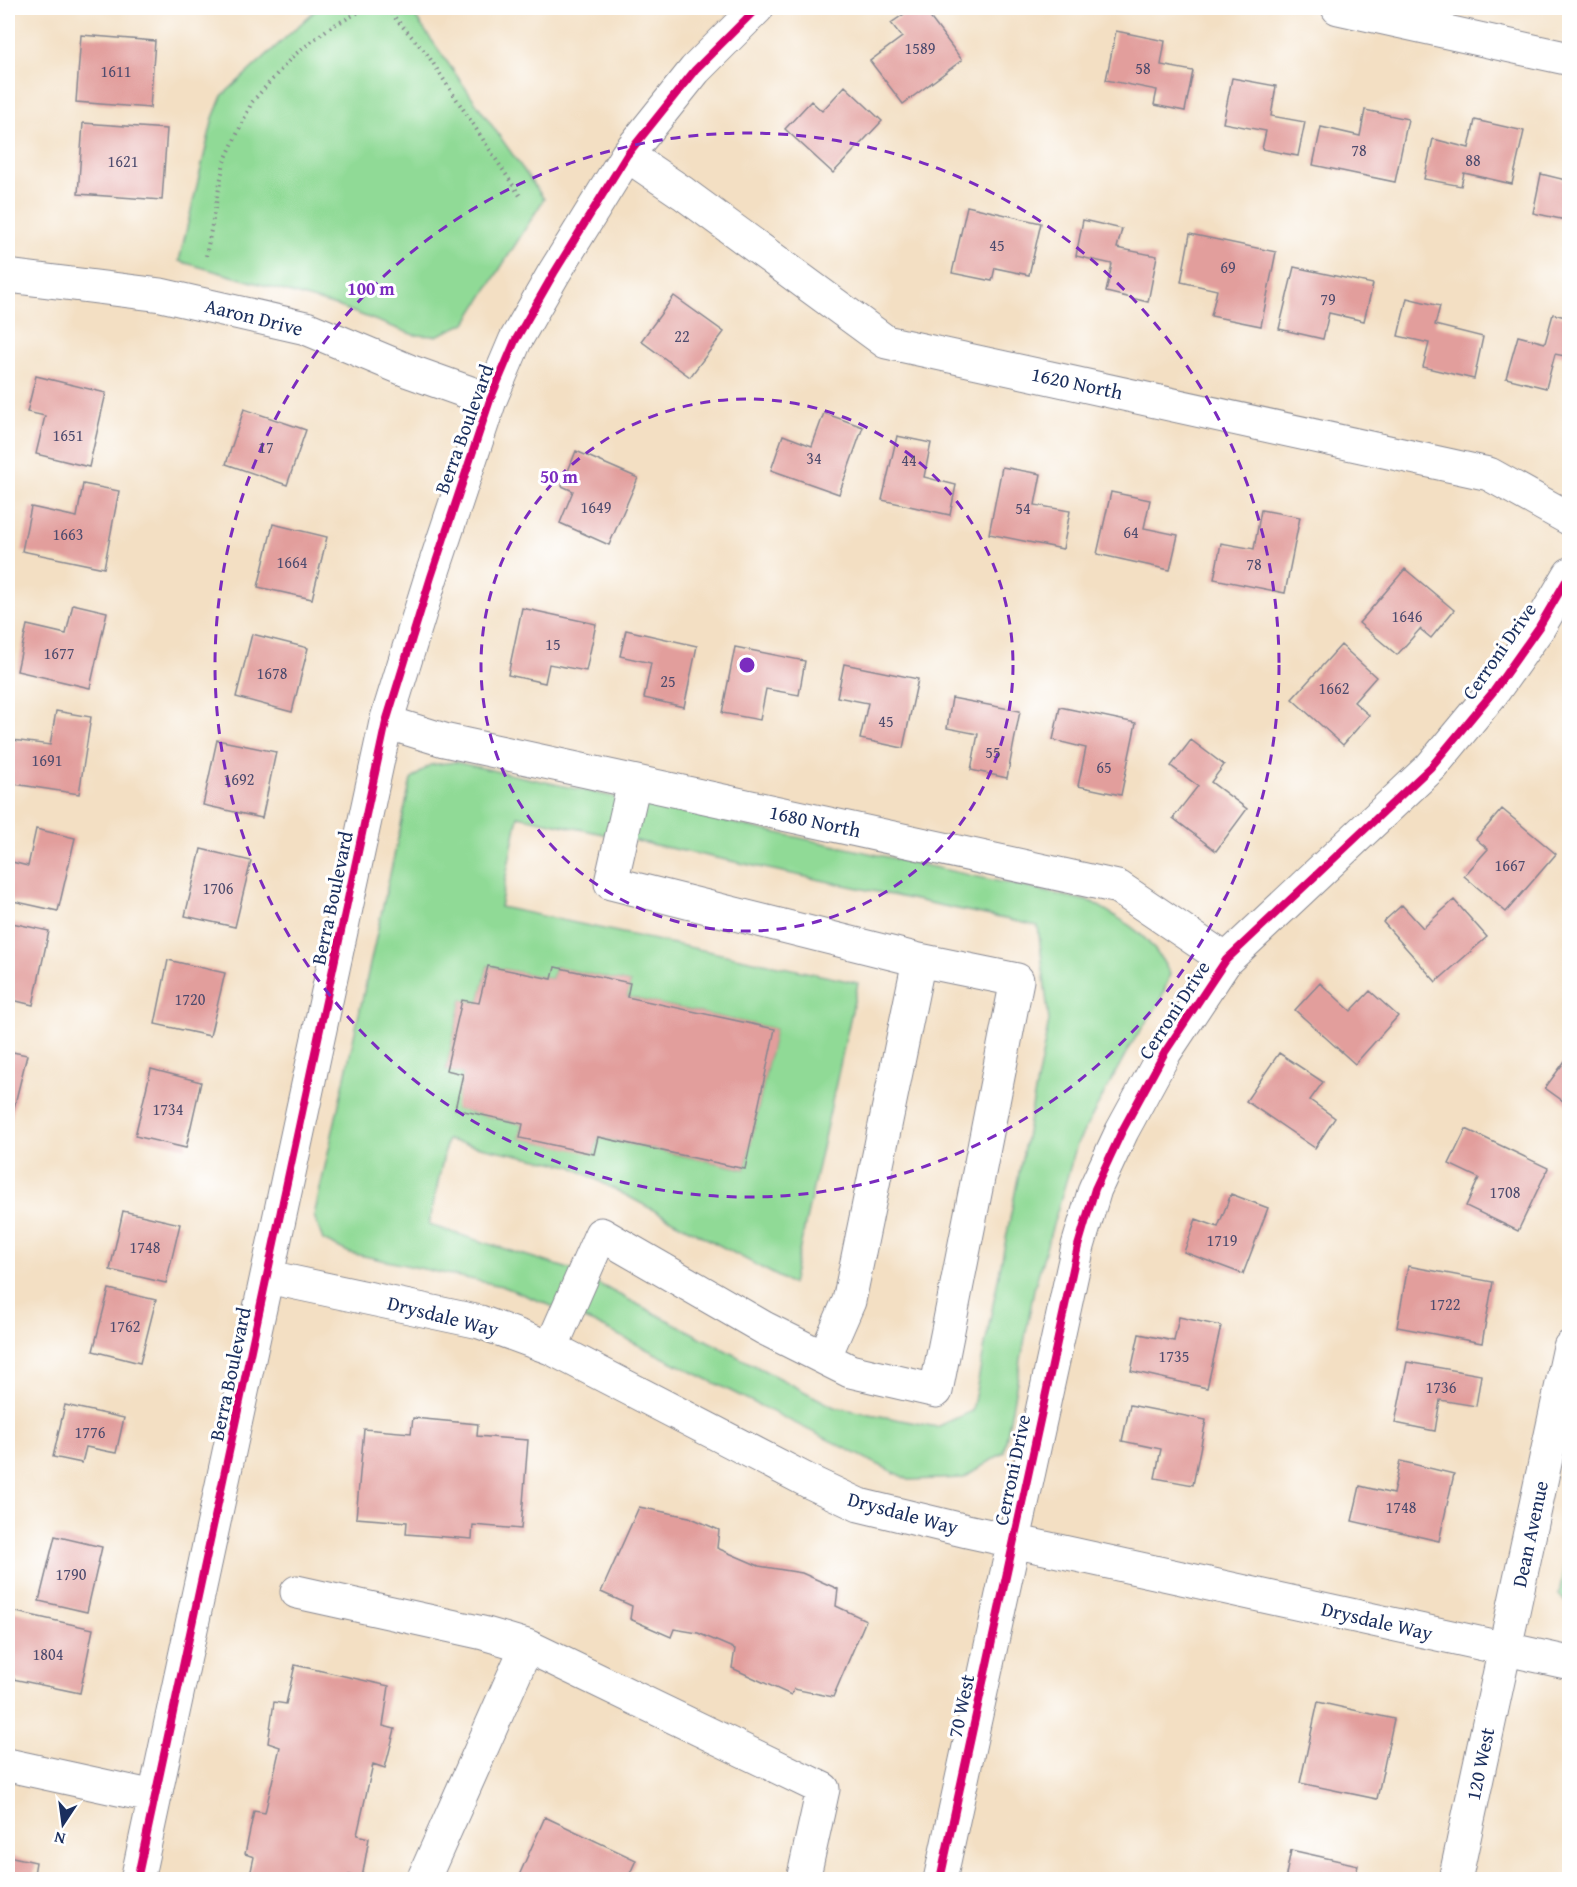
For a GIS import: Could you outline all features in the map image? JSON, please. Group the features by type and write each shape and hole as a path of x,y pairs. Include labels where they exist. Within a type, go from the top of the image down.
{"street":[{"name":"Berra Boulevard","path":"137,1880 387,722 431,577 490,400 521,331 554,273 627,155 695,70 757,8"},
{"path":"1338,8 1569,59"},
{"name":"1620 North","path":"627,155 683,193 886,342 1489,474 1569,519"},
{"name":"Aaron Drive","path":"8,276 161,295 306,328 409,371 490,400"},
{"name":"Cerroni Drive","path":"1014,1540 1078,1246 1095,1189 1122,1131 1165,1052 1226,960 1431,767 1493,692 1539,627 1569,574"},
{"name":"1680 North","path":"387,722 444,740 1118,887 1226,960"},
{"path":"551,1348 601,1234 764,1328 850,1371 936,1391 1017,980 919,960 612,883 634,782"},
{"path":"824,1358 849,1301 919,960"},
{"name":"Drysdale Way","path":"268,1277 480,1322 551,1348 859,1505 1569,1663"},
{"name":"Dean Avenue","path":"1506,1650 1569,1347"},
{"name":"70 West","path":"940,1880 1014,1540"},
{"path":"297,1592 483,1633 527,1646 823,1790 803,1880"},
{"path":"423,1880 527,1646"},
{"name":"120 West","path":"1455,1880 1506,1650"},
{"path":"8,1765 154,1797"}],"path":[{"path":"206,256 224,162 252,102 293,56 328,28 362,11 390,12 427,54 522,199"}],"green space":[{"path":"318,8 409,8 544,199 466,323 436,336 414,335 340,307 179,261 213,118 222,96"},
{"path":"455,762 1092,902 1137,931 1154,949 1170,974 1160,1002 1130,1046 1077,1144 1034,1289 1004,1452 964,1478 909,1480 594,1323 502,1286 350,1253 323,1240 314,1216 411,780 430,765","holes":["518,816 1038,926 1049,1021 972,1411 937,1427 834,1407 572,1270 429,1225 447,1140 571,1166 792,1284 858,983 500,907","488,966 552,979 555,967 630,983 627,997 775,1029 745,1169 598,1137 594,1153 520,1138 523,1124 456,1109 463,1074 446,1070 462,1000 479,1003"]},
{"path":"1569,1535 1569,1605 1559,1595"}],"building":[{"path":"913,8 923,8 962,60 903,104 870,61 902,37 891,23"},
{"path":"1116,31 1165,41 1161,65 1193,71 1185,111 1154,105 1157,90 1106,80"},
{"path":"81,35 155,41 150,108 76,102"},
{"path":"1232,78 1276,86 1271,116 1305,122 1298,156 1262,149 1266,131 1223,123"},
{"path":"845,86 882,121 833,173 785,129 811,101 822,111"},
{"path":"1365,110 1408,119 1395,182 1313,165 1321,127 1360,136"},
{"path":"1475,120 1524,131 1512,184 1464,173 1461,186 1424,179 1433,139 1469,148"},
{"path":"83,123 167,129 162,200 78,194"},
{"path":"1541,174 1570,181 1570,221 1533,213"},
{"path":"967,206 1041,223 1029,275 995,268 992,281 952,273"},
{"path":"1083,220 1122,229 1117,248 1157,256 1148,302 1106,292 1112,264 1076,256"},
{"path":"1190,234 1276,252 1261,326 1211,316 1217,290 1181,282"},
{"path":"1294,267 1373,284 1364,321 1329,313 1323,339 1279,329"},
{"path":"674,296 724,332 690,377 641,341"},
{"path":"1407,298 1440,306 1435,325 1483,337 1474,379 1423,367 1429,343 1398,336"},
{"path":"1553,314 1570,318 1570,357 1555,354 1546,388 1506,378 1518,336 1545,343"},
{"path":"36,376 106,393 89,467 36,454 45,416 27,412"},
{"path":"244,409 306,430 287,485 226,464"},
{"path":"824,413 863,427 839,494 771,470 783,435 812,446"},
{"path":"897,436 931,443 924,477 956,485 950,515 882,500"},
{"path":"576,451 638,478 609,545 560,523 573,491 562,486"},
{"path":"1002,467 1041,474 1035,505 1070,511 1063,549 989,534"},
{"path":"83,484 119,491 104,568 22,551 31,507 77,517"},
{"path":"1111,492 1150,500 1144,528 1178,535 1170,570 1097,554"},
{"path":"1261,510 1300,517 1285,593 1214,579 1221,543 1254,549"},
{"path":"273,524 327,537 312,599 258,587"},
{"path":"1405,569 1454,610 1431,638 1420,629 1397,655 1359,623"},
{"path":"73,604 107,612 90,688 17,671 27,625 66,634"},
{"path":"522,608 596,624 586,671 549,664 545,683 508,675"},
{"path":"626,630 697,646 684,707 644,698 651,663 620,656"},
{"path":"252,634 308,648 292,712 236,697"},
{"path":"1341,645 1376,677 1354,702 1369,715 1343,745 1292,699"},
{"path":"735,647 805,661 799,695 766,689 760,720 722,713"},
{"path":"844,664 918,679 903,748 860,739 868,703 837,697"},
{"path":"952,698 1020,711 1007,778 971,770 978,734 947,728"},
{"path":"1060,707 1136,723 1121,795 1078,786 1086,748 1053,740"},
{"path":"56,711 91,717 79,794 8,783 13,740 50,745"},
{"path":"217,740 276,752 262,818 203,805"},
{"path":"1191,740 1224,765 1211,782 1247,809 1216,851 1173,818 1198,786 1171,766"},
{"path":"1502,809 1556,854 1506,912 1464,876 1488,849 1476,839"},
{"path":"36,829 75,838 58,911 8,900 8,861 28,866"},
{"path":"201,849 251,861 235,927 185,916"},
{"path":"1454,900 1487,937 1436,982 1383,922 1402,905 1423,928"},
{"path":"12,923 49,931 33,1005 8,999 8,945"},
{"path":"168,960 225,973 210,1036 155,1024"},
{"path":"488,966 552,979 555,967 630,983 627,997 775,1029 745,1169 598,1137 594,1154 520,1138 523,1124 455,1109 463,1074 446,1070 462,1000 479,1003"},
{"path":"1320,983 1351,1011 1370,991 1398,1016 1355,1064 1295,1010"},
{"path":"8,1051 27,1055 8,1132"},
{"path":"1279,1053 1323,1082 1310,1100 1335,1118 1315,1148 1246,1101"},
{"path":"1570,1054 1570,1106 1545,1088"},
{"path":"151,1069 201,1082 186,1148 135,1136"},
{"path":"1466,1129 1548,1168 1518,1231 1466,1206 1479,1178 1449,1164"},
{"path":"1231,1194 1268,1208 1243,1274 1184,1252 1196,1219 1218,1227"},
{"path":"123,1211 180,1224 166,1283 110,1270"},
{"path":"1408,1266 1493,1282 1482,1343 1397,1327"},
{"path":"109,1289 156,1300 140,1363 93,1351"},
{"path":"1179,1317 1221,1326 1207,1388 1131,1371 1139,1334 1174,1341"},
{"path":"1407,1362 1481,1375 1476,1406 1440,1400 1435,1431 1395,1423"},
{"path":"65,1405 124,1418 116,1453 86,1447 82,1463 53,1457"},
{"path":"1130,1405 1206,1420 1193,1485 1155,1478 1161,1449 1122,1441"},
{"path":"413,1418 478,1424 477,1436 528,1440 521,1529 473,1525 472,1539 406,1534 407,1522 356,1518 364,1429 411,1433"},
{"path":"1400,1461 1454,1474 1439,1541 1352,1521 1360,1486 1393,1494"},
{"path":"639,1507 689,1517 719,1530 717,1548 759,1566 802,1573 838,1589 836,1606 866,1620 833,1697 794,1689 791,1695 732,1668 735,1649 698,1633 674,1629 671,1637 630,1619 632,1606 601,1592"},
{"path":"55,1536 102,1547 87,1612 39,1601"},
{"path":"12,1611 93,1629 80,1693 8,1678 8,1630"},
{"path":"295,1665 389,1686 383,1726 395,1729 385,1768 373,1764 357,1835 369,1838 362,1878 349,1875 348,1880 249,1880 254,1857 245,1854 254,1811 265,1813 280,1747 268,1743 274,1702 286,1704"},
{"path":"1318,1702 1394,1719 1377,1799 1300,1783"},
{"path":"545,1817 636,1860 627,1880 517,1880"},
{"path":"1291,1850 1358,1865 1355,1880 1285,1880"},
{"path":"8,1856 36,1862 33,1880 8,1880"}],"cycle path":[{"path":"137,1880 386,722 431,577 490,400 515,341 627,155 695,70 757,8"},
{"path":"940,1880 1078,1246 1095,1189 1122,1131 1165,1052 1226,960 1431,767 1493,692 1539,627 1570,574"}]}
